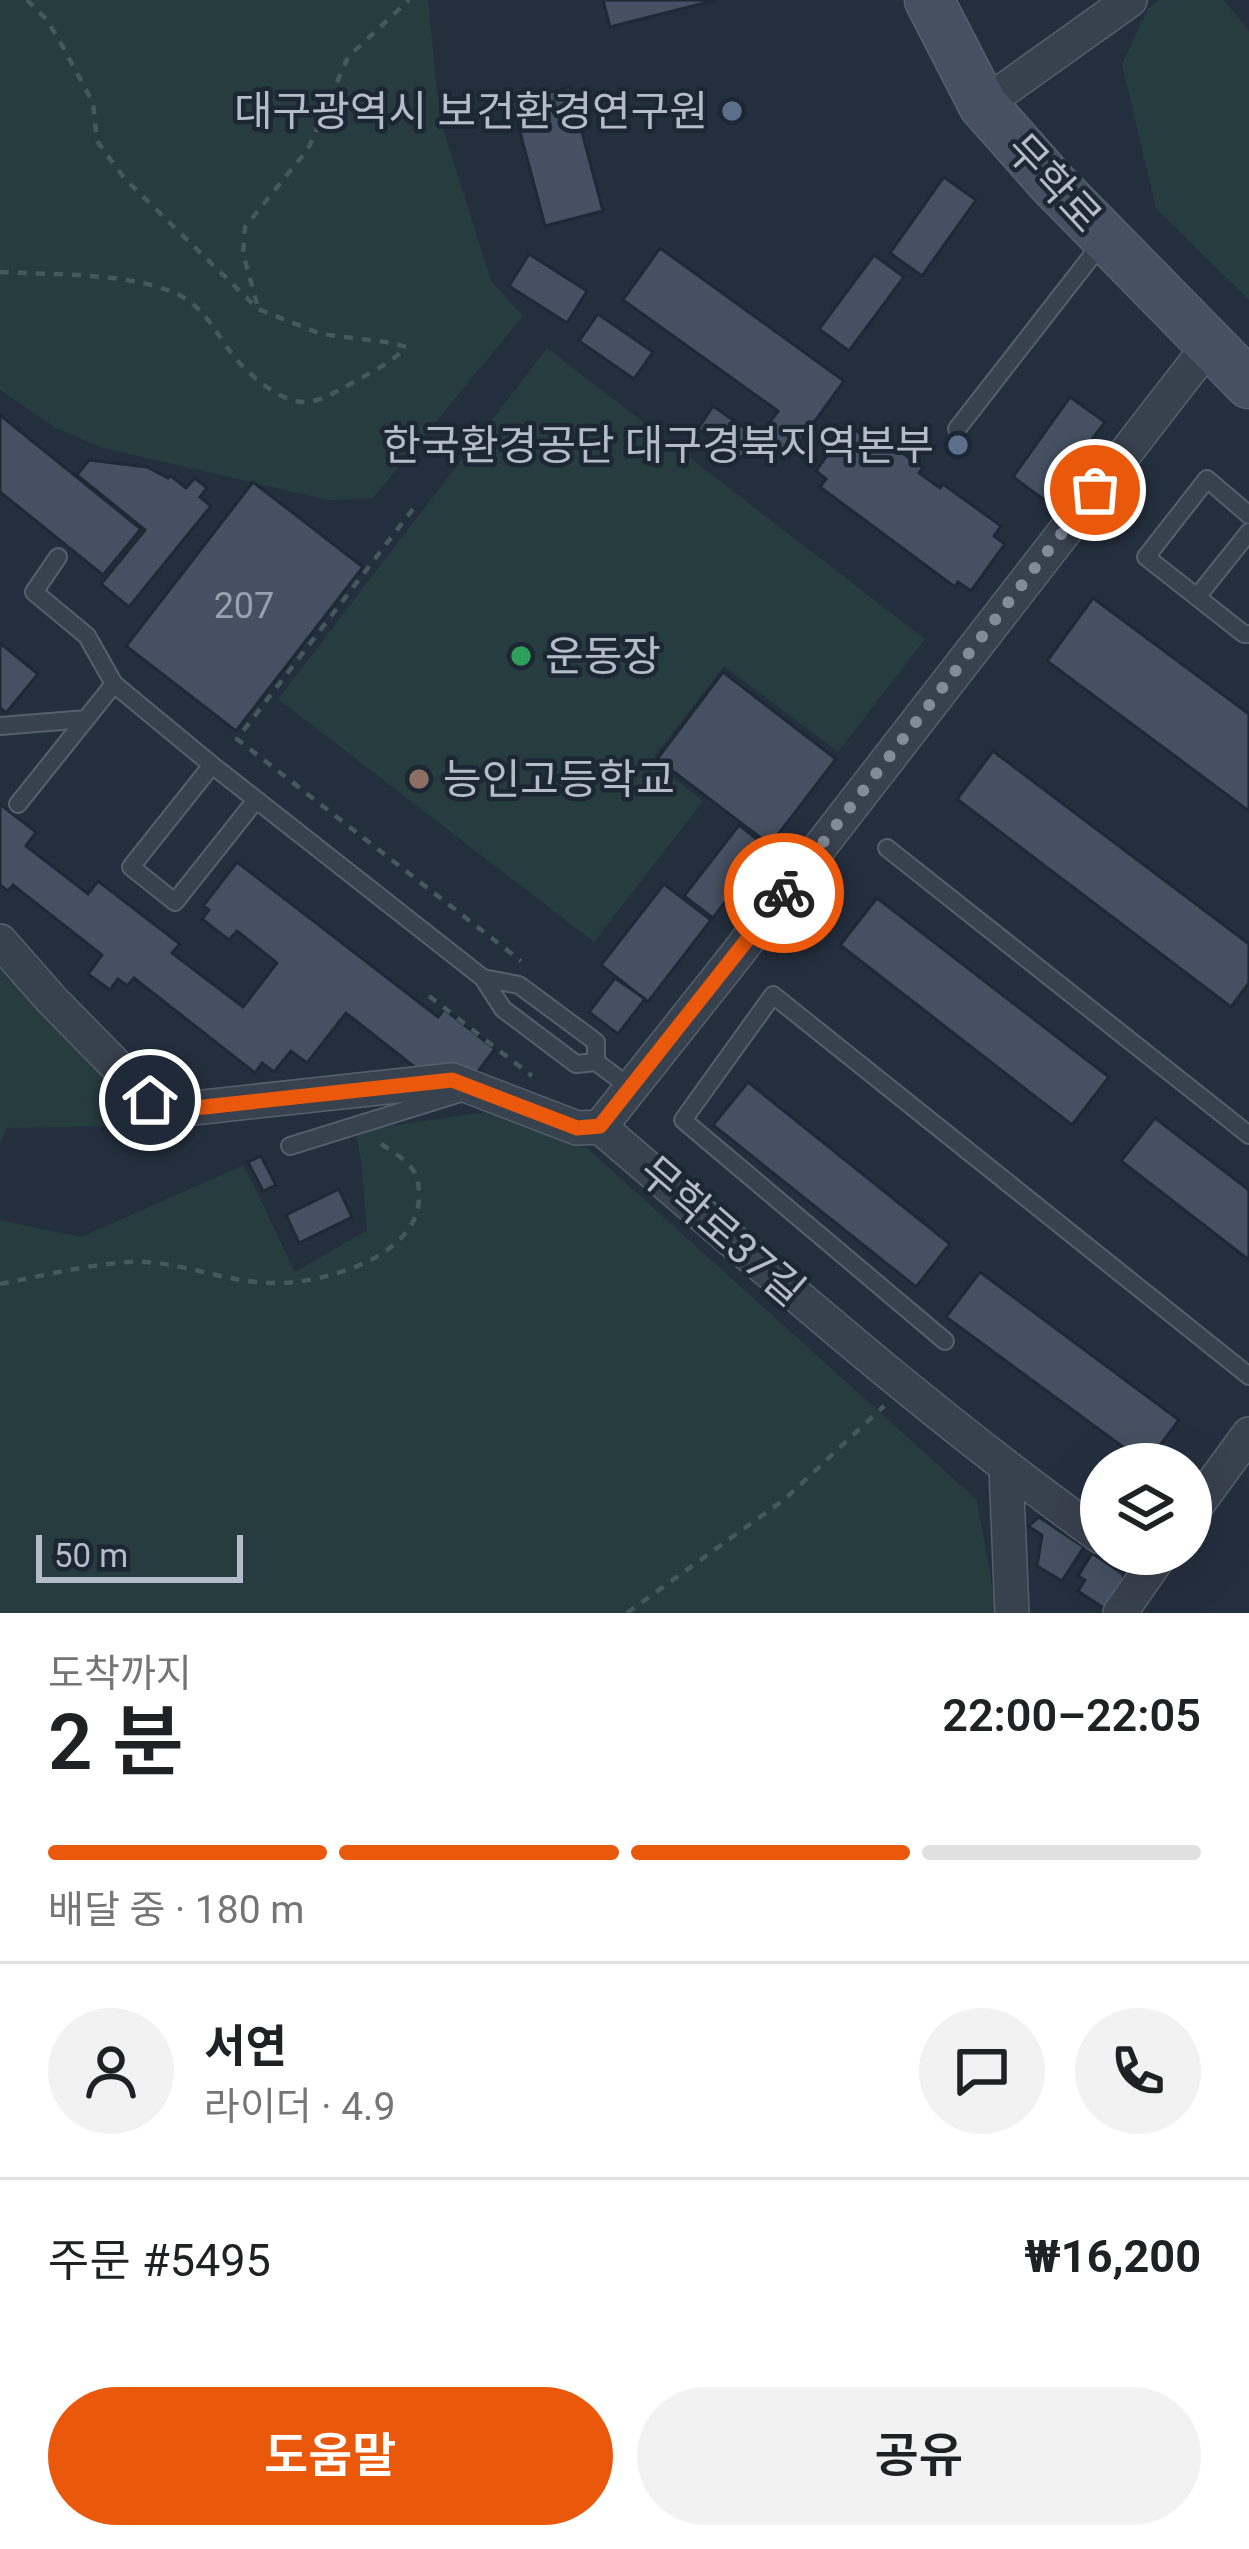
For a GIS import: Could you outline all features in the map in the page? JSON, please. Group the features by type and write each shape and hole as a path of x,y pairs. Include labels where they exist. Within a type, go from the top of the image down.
{"main road":[{"name":"무학로","path":"929,0 983,105 1053,184 1249,384"}],"street":[{"path":"983,105 1130,0"},
{"path":"600,1126 1210,344"},
{"name":"무학로37길","path":"0,941 158,1112 452,1080 577,1128 600,1126 907,1390 1080,1522"},
{"path":"1212,1484 1249,1434"},
{"path":"1006,1468 1012,1613"},
{"path":"1212,1494 1249,1477"},
{"path":"1120,1613 1138,1575"}],"lane":[{"path":"957,429 1106,238"},
{"path":"1249,514 1207,479 1146,557 1249,634"},
{"path":"1197,597 1249,532"},
{"path":"58,557 34,592 87,636 114,684 483,978 502,1009 576,1064 596,1062 631,1088"},
{"path":"18,805 114,684"},
{"path":"0,726 86,719"},
{"path":"212,765 131,867 175,902 256,800"},
{"path":"887,848 1249,1135"},
{"path":"483,978 519,985 596,1042 596,1062"},
{"path":"945,1341 683,1120 773,995 1249,1376"},
{"path":"290,1146 473,1088"}],"path":[{"path":"0,272 153,284 179,295 209,319 242,366 274,391 300,402 332,394 406,347 321,334 258,309 124,178 97,141 93,103 63,47 27,0"},
{"path":"258,309 243,253 245,226 308,148 348,56 409,0"},
{"path":"413,509 237,739 535,972"},
{"path":"429,997 537,1080"},
{"path":"0,1284 131,1262 272,1283 302,1281 359,1266 408,1230 419,1200 409,1164 352,1126"},
{"path":"627,1613 784,1499 892,1399"}],"green space":[{"path":"0,0 428,0 440,119 491,281 523,316 373,498 328,500 103,448 56,428 0,390"},
{"path":"1160,0 1224,0 1249,31 1249,300 1156,208 1122,64 1148,9"},
{"name":"운동장","path":"547,348 925,639 838,752 724,666 651,761 703,801 594,942 278,699"},
{"path":"0,958 102,1062 127,1126 7,1128 0,1144"},
{"path":"485,1112 588,1149 977,1500 997,1613 0,1613 0,1220 81,1237 244,1165 295,1272 367,1230 356,1131"}],"building":[{"path":"603,0 716,0 610,27"},
{"path":"570,87 603,211 545,226 512,102"},
{"path":"944,177 976,200 922,276 890,253"},
{"name":"대구광역시 보건환경연구원","path":"660,248 844,381 789,457 760,436 778,411 623,300"},
{"path":"529,254 587,291 567,323 509,286"},
{"path":"874,255 904,277 849,351 819,329"},
{"path":"598,314 653,352 634,379 579,341"},
{"path":"1070,397 1105,422 1047,502 1013,477"},
{"path":"713,406 756,436 741,458 698,429"},
{"path":"0,415 141,529 103,575 0,492"},
{"path":"849,425 861,434 867,427 923,468 919,473 940,488 943,484 1001,526 994,536 1005,544 971,591 958,582 955,587 820,487 826,479 816,471"},
{"path":"89,460 147,467 186,488 195,478 207,488 200,497 211,506 129,607 101,584 145,530 77,475"},
{"path":"253,482 363,567 236,731 126,646"},
{"path":"1093,598 1249,714 1249,811 1047,661"},
{"path":"0,643 38,674 6,713 0,708"},
{"path":"723,672 836,759 770,845 657,759"},
{"path":"993,751 1249,944 1249,983 1231,1007 957,799"},
{"path":"0,804 36,832 26,846 88,894 98,881 180,944 172,953 243,1007 277,963 237,931 229,940 202,919 209,910 203,906 237,862 438,1017 444,1009 495,1049 470,1082 426,1076 346,1013 307,1063 291,1051 274,1072 262,1063 255,1073 134,978 127,986 118,979 110,990 88,974 102,955 13,885 8,891 0,885"},
{"path":"739,825 767,847 713,918 684,896"},
{"path":"664,884 711,920 648,1002 601,965"},
{"path":"877,898 1109,1077 1072,1125 840,945"},
{"path":"615,978 645,999 618,1034 589,1012"},
{"path":"748,1082 950,1244 916,1287 713,1125"},
{"path":"1155,1118 1249,1190 1249,1260 1121,1161"},
{"path":"261,1156 276,1185 263,1191 248,1162"},
{"path":"339,1189 352,1217 299,1243 286,1215"},
{"path":"980,1272 1179,1420 1162,1443 1117,1443 946,1317"},
{"path":"1039,1517 1080,1544 1080,1553 1062,1581 1037,1566 1042,1535 1028,1526"},
{"path":"1123,1575 1125,1586 1108,1611 1078,1591 1085,1580 1078,1576"}],"way so far":[{"path":"784,893 1095,490"}],"place":[{"name":"대구광역시 보건환경연구원","path":"732,111"},
{"name":"한국환경공단 대구경북지역본부","path":"958,445"},
{"name":"운동장","path":"521,656"},
{"name":"능인고등학교","path":"419,779"}],"route":[{"path":"150,1100 158,1112 452,1080 577,1128 600,1126 784,893"}]}
